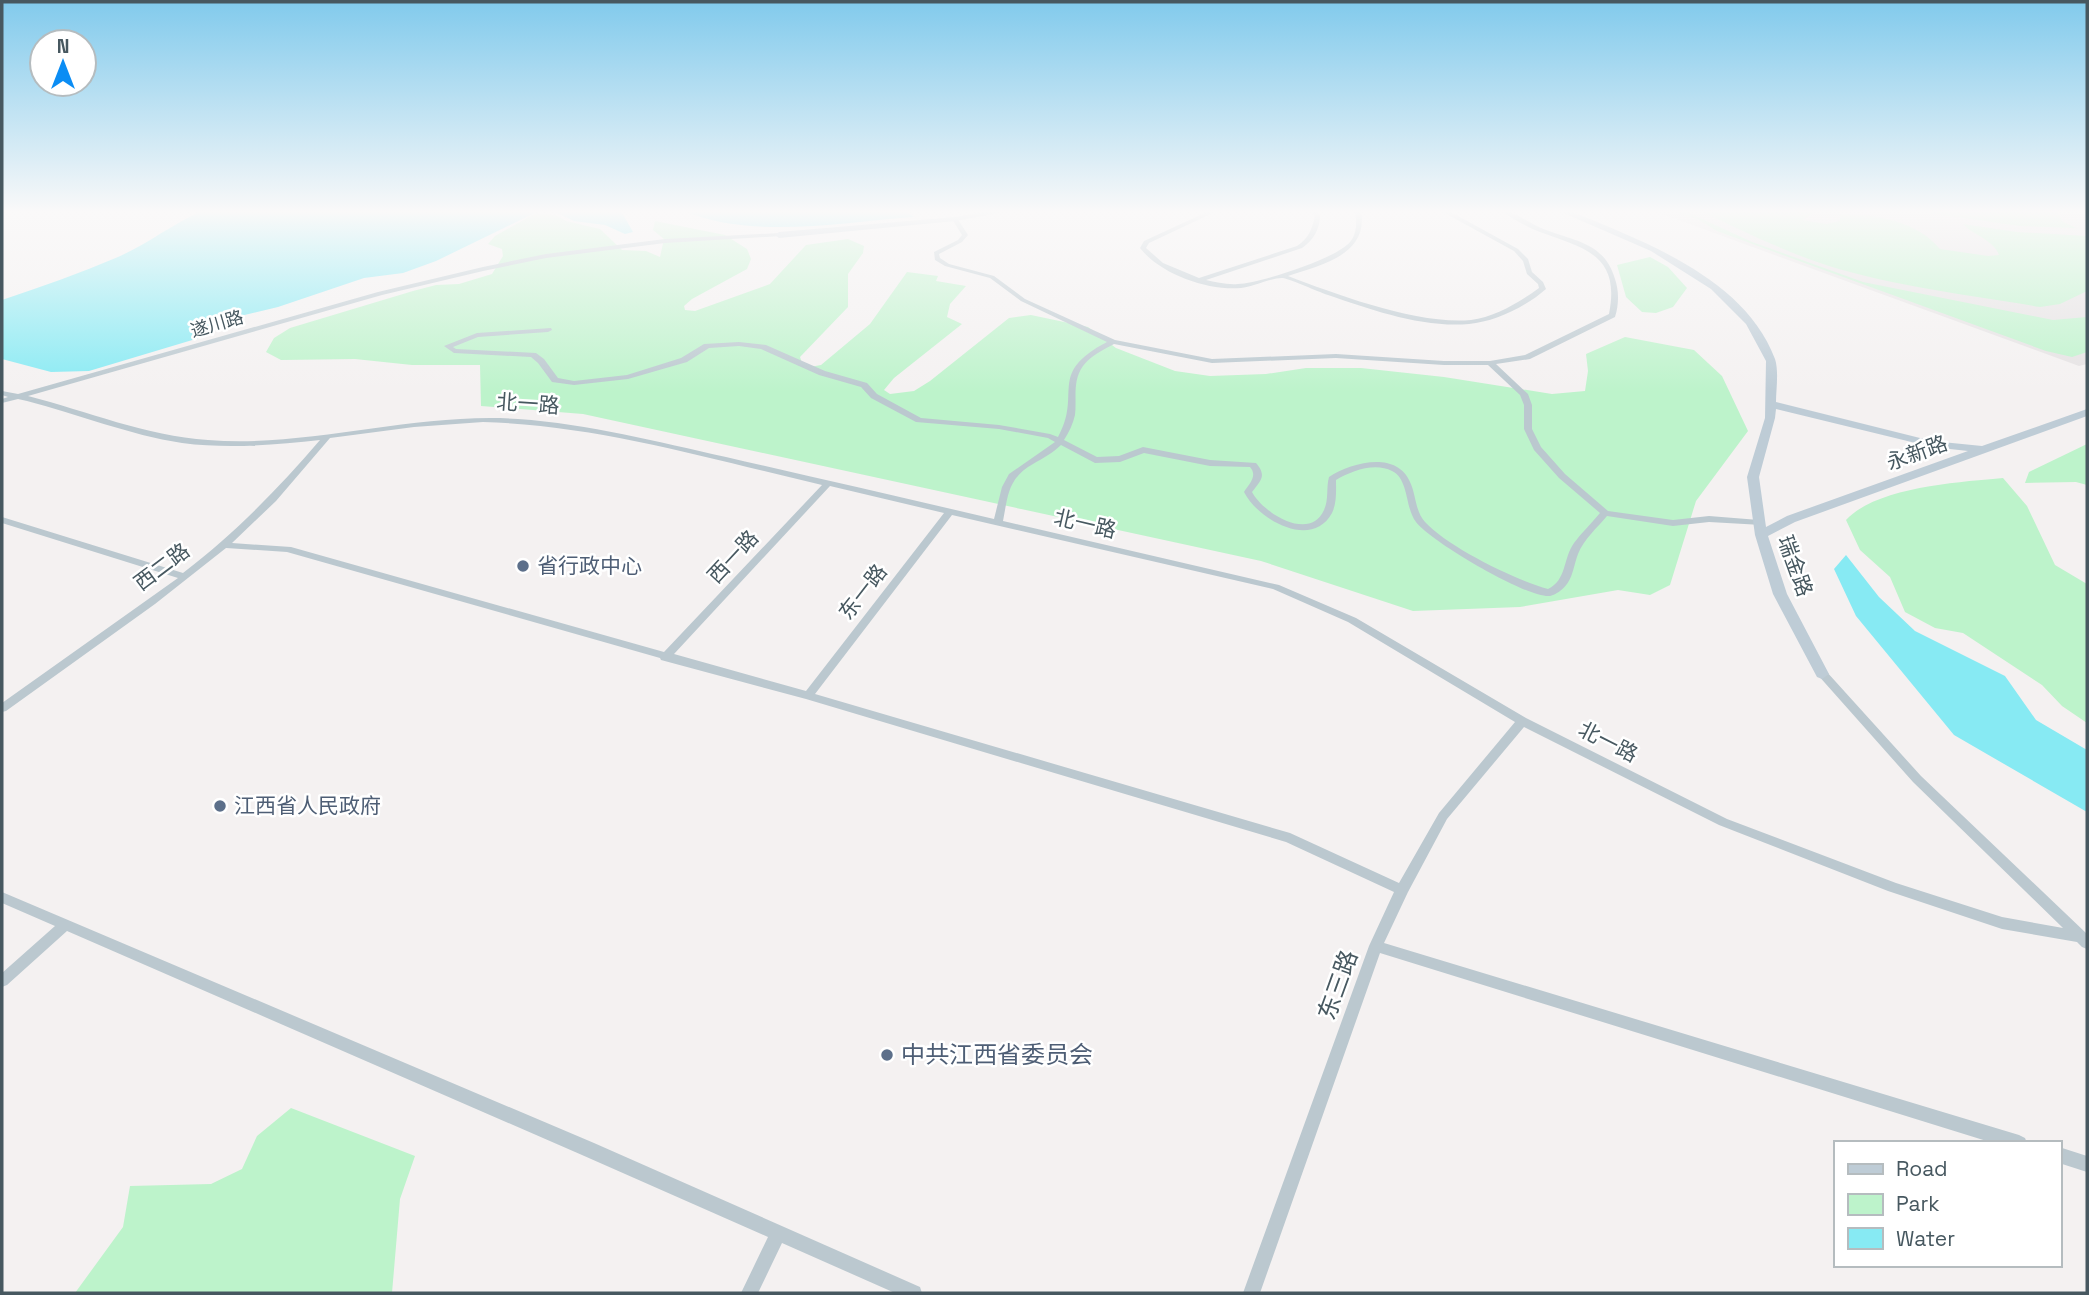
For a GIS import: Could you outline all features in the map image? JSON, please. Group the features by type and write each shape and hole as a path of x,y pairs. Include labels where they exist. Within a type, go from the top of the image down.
{"street":[{"name":"遂川路","path":"2,401 380,293 469,271"},
{"path":"971,271 992,277 1023,300 1113,342 1212,361 1336,356 1444,363 1490,363 1527,357 1593,327 1612,315 1616,301 1610,271"},
{"path":"1176,271 1199,280 1237,286 1293,271"},
{"path":"1199,280 1224,271"},
{"path":"1283,276 1398,313 1470,322 1531,298 1543,289 1541,283 1529,271"},
{"name":"瑞金路","path":"1689,271 1714,287 1750,323 1770,361 1770,418 1753,477 1760,529 1780,594 1822,674 1917,779 2084,940"},
{"path":"548,330 477,335 448,346 454,351 533,355 541,360 555,380 574,383 646,372 695,355 707,345 762,346 822,373 864,385 874,396 919,420 999,427 1050,436 1095,460 1120,459 1143,450 1210,463 1253,466 1258,471 1258,477 1248,492 1250,499 1257,507 1287,524 1308,529 1317,525 1329,511 1332,479 1344,471 1363,466 1396,468 1409,489 1411,507 1421,524 1464,555 1533,590 1549,593 1562,585 1569,573 1576,547 1605,513"},
{"path":"998,524 1009,480 1059,442 1070,419 1072,376 1080,364 1097,349 1113,342"},
{"path":"1490,363 1524,394 1528,405 1528,429 1536,448 1562,476 1605,513 1673,523 1709,519 1760,529"},
{"name":"北一路","path":"2,393 132,432 207,443 289,442 396,427 482,420 558,424 828,483 1276,587 1352,620 1522,721 1723,821 1893,887 2002,923 2084,940"},
{"path":"1770,404 1932,444 1984,449"},
{"name":"永新路","path":"1760,529 2087,412"},
{"name":"西二路","path":"2,708 223,545 281,491 327,437"},
{"name":"西一路","path":"666,657 828,483"},
{"name":"东一路","path":"808,696 949,512"},
{"path":"2,520 183,576"},
{"path":"223,545 288,549 808,696 1290,838 1402,890"},
{"name":"东三路","path":"1251,1293 1376,946 1402,890 1443,816 1522,721"},
{"path":"2,897 914,1293"},
{"path":"2,981 66,924"},
{"path":"1376,946 2012,1141"},
{"path":"2061,1156 2087,1164"},
{"path":"749,1293 778,1233"}],"shaded area":[{"path":"1820,271 2087,271 2087,364 2079,366"}],"green space":[{"path":"494,271 743,271 684,306 685,310 695,311 770,284 782,271 850,271 848,307 800,357 802,363 810,367 821,365 870,324 907,272 938,276 936,281 966,286 950,304 947,317 962,324 894,378 884,390 890,394 914,391 1009,318 1031,315 1088,327 1116,348 1175,371 1210,376 1266,374 1306,368 1361,368 1444,377 1552,394 1585,391 1588,371 1586,354 1625,337 1694,350 1722,376 1748,431 1696,501 1670,585 1650,595 1618,590 1520,607 1413,611 1261,561 583,414 481,406 480,365 412,365 355,359 281,360 266,352 274,338 290,328 413,291 436,285 459,284"},
{"path":"1619,271 1672,271 1687,288 1673,307 1656,313 1642,312 1626,297"},
{"path":"1828,271 1863,282 2053,320 2087,317 2087,352 2072,357 2046,351"},
{"path":"1849,271 2087,271 2087,291 2060,304 2040,307 1934,290"},
{"path":"2087,444 2087,485 2076,482 2025,483 2029,472"},
{"path":"2003,478 2027,506 2055,565 2087,584 2087,723 2062,706 2042,685 1963,633 1935,628 1905,612 1890,577 1860,550 1846,520 1877,500 1898,493 1942,484"},
{"path":"291,1108 415,1156 400,1199 392,1293 75,1293 123,1227 130,1186 211,1184 242,1169 257,1136"}],"water":[{"path":"82,271 407,271 364,278 278,307 236,317 199,338 89,371 51,372 2,359 2,300"},
{"path":"1846,555 1879,597 1915,631 2005,676 2036,720 2087,750 2087,812 1954,735 1856,616 1834,569"}],"place":[{"name":"省行政中心","path":"523,566"},
{"name":"江西省人民政府","path":"220,806"},
{"name":"中共江西省委员会","path":"887,1055"}]}
